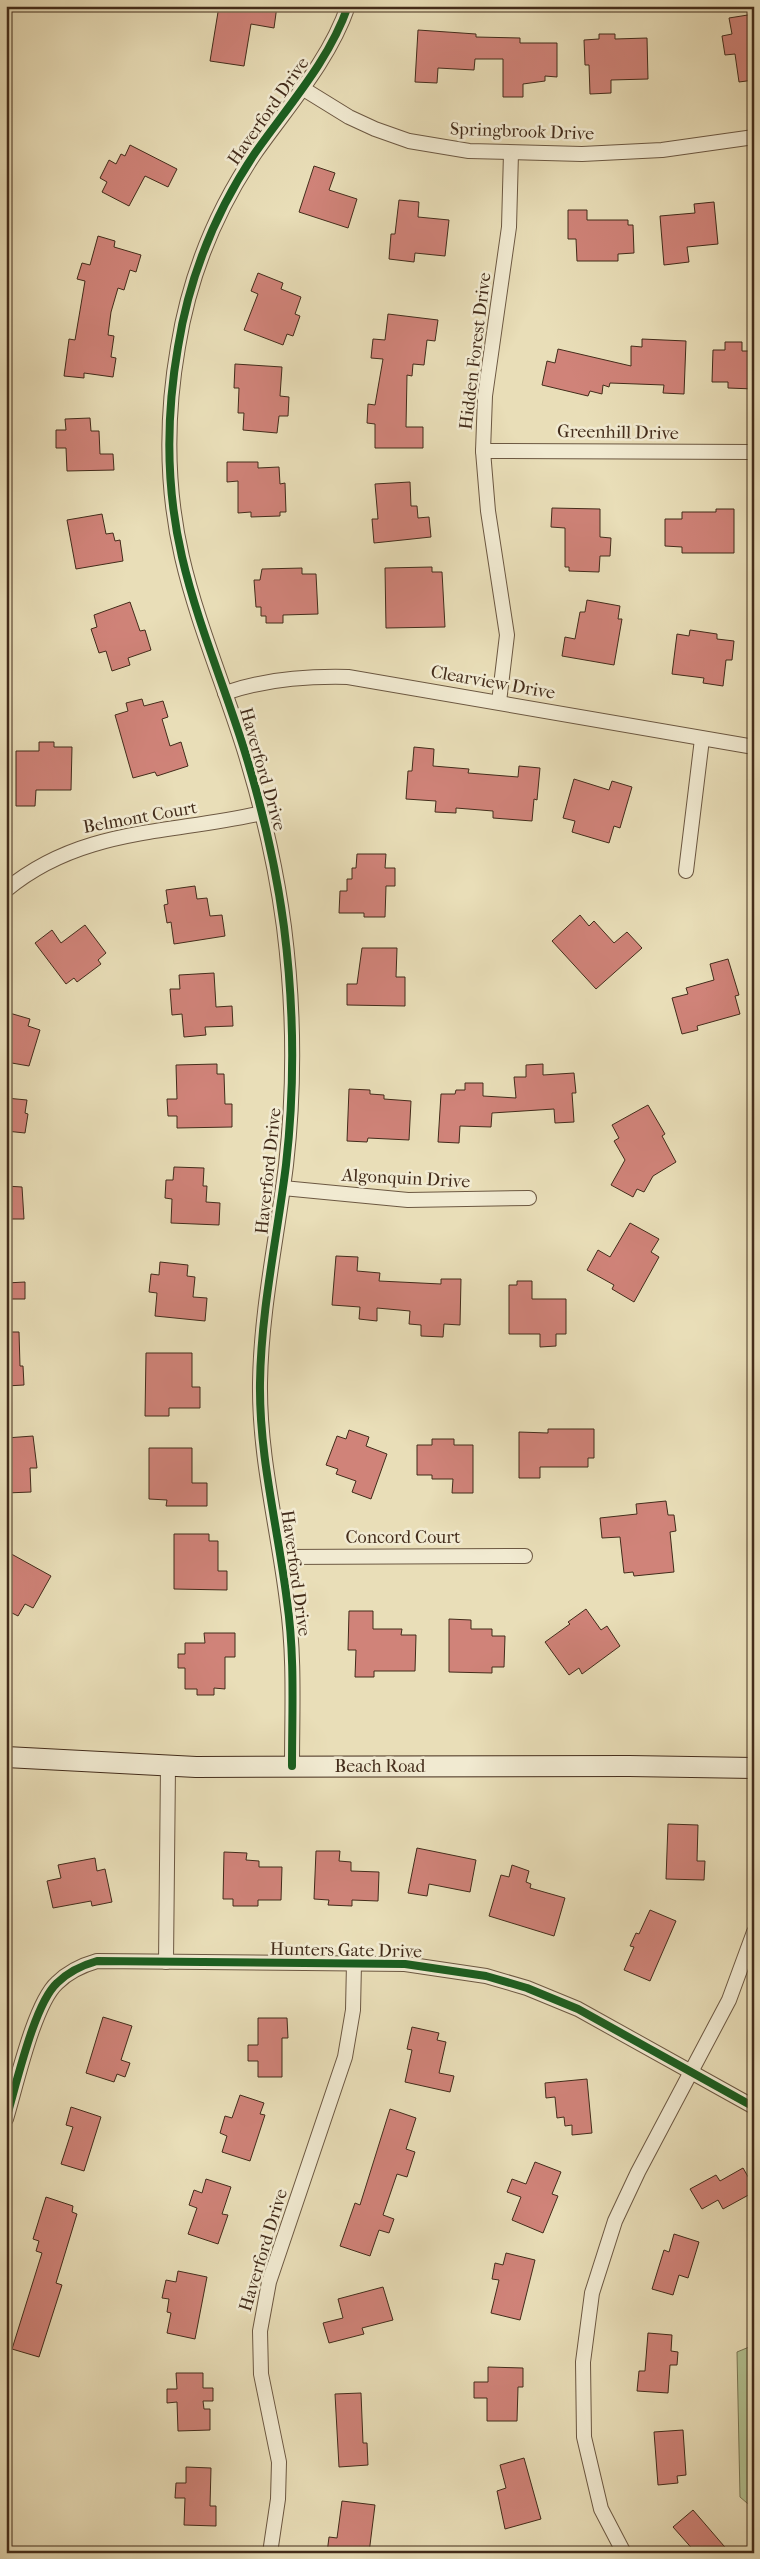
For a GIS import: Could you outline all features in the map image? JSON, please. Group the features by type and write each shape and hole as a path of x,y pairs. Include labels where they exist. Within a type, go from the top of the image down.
{"street":[{"name":"Haverford Drive","path":"292,1766 292,1657 281,1556 266,1478 260,1382 264,1319 290,1121 291,1003 283,922 262,814 192,594 173,507 169,456 173,379 186,309 206,247 217,221 251,159 335,38 348,6"},
{"name":"Springbrook Drive","path":"302,88 349,117 409,141 469,151 582,154 662,150 754,137"},
{"name":"Hidden Forest Drive","path":"499,702 507,635 488,511 483,450 486,388 509,227 511,153"},
{"name":"Greenhill Drive","path":"483,450 754,452"},
{"name":"Clearview Drive","path":"225,693 272,680 348,677 754,747"},
{"path":"686,872 702,739"},
{"name":"Belmont Court","path":"6,890 42,865 86,845 262,814"},
{"name":"Algonquin Drive","path":"282,1188 408,1200 529,1198"},
{"name":"Concord Court","path":"281,1556 525,1556"},
{"name":"Beach Road","path":"6,1758 168,1766 754,1768"},
{"path":"166,1962 168,1766"},
{"path":"624,2553 601,2509 584,2437 583,2362 592,2293 615,2221 638,2172 729,2000 754,1932"},
{"name":"Hunters Gate Drive","path":"6,2119 37,2015 56,1983 83,1965 98,1961 354,1963 434,1967 486,1976 527,1988 578,2009 754,2107"},
{"name":"Haverford Drive","path":"270,2553 278,2498 279,2462 261,2374 260,2331 270,2282 345,2057 352,2010 354,1963"}],"green space":[{"path":"754,2345 754,2509 740,2497 737,2352"}],"building":[{"path":"219,6 277,6 274,28 251,24 244,66 210,61"},
{"path":"754,14 754,80 739,82 735,54 725,55 722,36 732,34 729,18"},
{"path":"418,30 476,34 476,37 520,38 520,43 557,43 557,77 545,76 545,81 523,84 523,97 503,97 503,59 475,59 474,70 438,68 437,83 415,82"},
{"path":"599,34 615,34 615,39 647,38 648,79 611,80 611,93 590,94 589,65 585,65 584,40 599,39"},
{"path":"130,145 177,169 168,187 145,176 129,206 102,192 107,182 100,178 109,160 116,164 121,154 125,156"},
{"path":"314,166 335,173 329,190 357,199 348,228 299,212"},
{"path":"399,200 419,202 418,217 449,220 445,256 415,253 414,262 389,259 391,234 395,234"},
{"path":"714,202 718,244 687,247 689,262 664,265 660,216 695,213 694,204"},
{"path":"568,210 587,210 587,220 628,220 628,225 633,225 634,253 618,254 618,261 577,261 576,239 568,239"},
{"path":"98,236 115,241 114,247 141,255 136,272 130,270 124,290 118,288 111,312 108,335 114,336 111,357 116,358 113,377 84,373 84,378 64,376 69,339 75,340 85,281 77,279 82,263 90,265"},
{"path":"258,273 283,283 281,289 301,297 295,314 300,316 293,336 287,334 283,345 244,330 258,294 251,291"},
{"path":"388,314 438,320 435,341 427,340 424,365 413,364 412,376 407,375 406,427 423,427 423,448 375,448 375,424 367,423 368,404 375,405 383,359 371,358 373,339 385,340"},
{"path":"642,339 686,341 684,394 663,393 664,385 610,383 609,387 603,385 602,394 590,391 588,396 542,385 547,361 555,363 558,349 631,366 631,346 642,347"},
{"path":"725,342 742,342 742,351 754,351 754,389 728,388 728,382 712,382 713,350 725,350"},
{"path":"235,364 282,367 280,396 289,397 288,416 279,416 277,433 243,430 244,413 238,413 239,388 234,388"},
{"path":"90,418 91,431 99,431 100,454 113,454 114,470 67,471 66,448 56,448 56,430 66,430 65,419"},
{"path":"227,462 258,462 258,468 279,467 280,484 285,483 286,512 280,512 280,516 251,517 251,512 238,513 238,481 227,482"},
{"path":"410,482 411,506 417,506 418,518 429,517 431,537 374,543 372,519 378,519 375,484"},
{"path":"552,508 600,509 600,537 611,538 610,556 600,556 599,572 569,571 569,567 565,567 565,528 551,527"},
{"path":"716,509 734,509 734,553 682,553 682,547 665,546 665,519 682,519 682,512 716,512"},
{"path":"102,514 106,534 113,533 115,541 120,540 123,561 76,569 67,520"},
{"path":"432,567 432,572 442,572 445,627 386,628 385,568"},
{"path":"302,568 302,574 316,574 318,614 283,615 283,623 266,623 266,616 261,616 261,607 256,607 254,580 260,580 262,569"},
{"path":"587,600 620,606 618,619 622,619 614,665 562,656 565,637 575,639 580,612 585,612"},
{"path":"130,602 140,631 145,630 151,650 128,658 130,665 112,671 106,651 99,653 91,629 97,627 94,615"},
{"path":"690,630 717,634 717,639 734,641 732,660 726,660 723,686 703,683 704,678 672,674 677,634 689,636"},
{"path":"142,699 144,706 163,701 168,717 162,719 170,746 181,742 188,766 157,776 155,772 133,778 115,715 128,711 126,703"},
{"path":"39,742 54,742 54,747 72,747 71,790 36,790 35,806 16,806 16,751 39,751"},
{"path":"414,747 434,749 433,766 469,769 468,773 518,777 519,766 540,768 537,800 534,799 532,821 493,818 493,811 456,808 456,813 435,812 436,801 406,799 408,771 412,771"},
{"path":"574,779 609,790 612,781 632,787 620,828 614,826 609,843 572,832 575,821 563,818"},
{"path":"357,854 386,854 385,868 395,868 395,886 386,886 385,917 364,917 364,913 339,913 340,891 347,891 347,879 352,879 352,868 356,868"},
{"path":"195,886 197,899 207,898 210,916 222,915 225,936 174,944 171,922 167,923 164,905 168,904 166,890"},
{"path":"580,915 589,926 594,921 614,943 627,932 642,948 596,989 552,941"},
{"path":"85,925 106,953 98,960 101,964 77,982 74,978 66,984 35,943 52,930 61,943"},
{"path":"362,948 397,948 396,977 405,977 405,1006 347,1005 347,984 357,984"},
{"path":"728,959 739,995 735,996 740,1014 697,1026 698,1030 682,1034 672,998 688,994 686,988 714,980 710,964"},
{"path":"214,973 216,1007 232,1006 233,1026 205,1027 206,1035 184,1037 182,1014 172,1015 170,989 180,989 179,975"},
{"path":"6,1012 30,1019 28,1026 40,1030 29,1066 6,1062"},
{"path":"217,1064 217,1074 224,1074 225,1104 232,1104 232,1127 177,1128 177,1116 168,1116 167,1099 177,1099 176,1065"},
{"path":"543,1064 543,1075 574,1073 576,1093 572,1093 574,1122 555,1123 554,1109 492,1113 491,1127 460,1126 459,1143 438,1142 441,1094 455,1094 456,1090 465,1090 465,1083 483,1083 483,1096 516,1098 514,1077 526,1077 526,1065"},
{"path":"349,1089 370,1090 370,1094 384,1095 384,1099 411,1101 409,1140 368,1138 367,1142 347,1141"},
{"path":"6,1098 27,1100 25,1113 28,1114 25,1133 6,1131"},
{"path":"648,1105 665,1134 662,1136 676,1162 653,1176 644,1192 637,1189 633,1197 611,1185 625,1160 614,1141 619,1138 612,1125"},
{"path":"174,1167 204,1168 203,1186 207,1186 206,1202 220,1203 219,1225 171,1223 172,1199 165,1198 166,1180 173,1180"},
{"path":"6,1186 22,1187 24,1219 6,1219"},
{"path":"630,1223 659,1239 651,1252 659,1257 634,1302 612,1289 614,1285 587,1270 598,1250 610,1257"},
{"path":"336,1256 358,1257 357,1271 380,1273 379,1281 441,1284 441,1279 461,1279 460,1325 444,1324 443,1337 421,1336 421,1325 409,1324 410,1311 377,1308 377,1321 359,1319 360,1307 332,1305"},
{"path":"160,1262 188,1265 187,1276 195,1277 193,1297 207,1298 205,1321 155,1316 157,1293 149,1292 151,1274 159,1275"},
{"path":"517,1281 532,1281 532,1299 566,1299 566,1334 556,1334 556,1346 540,1347 540,1334 509,1334 509,1285 517,1285"},
{"path":"25,1282 25,1299 6,1299 6,1283"},
{"path":"6,1332 19,1332 20,1366 23,1366 24,1385 6,1386"},
{"path":"146,1353 192,1353 192,1387 200,1387 200,1408 169,1408 169,1416 145,1416"},
{"path":"548,1429 594,1429 594,1458 588,1458 588,1467 540,1467 540,1478 519,1478 519,1432 548,1433"},
{"path":"349,1430 369,1437 366,1446 387,1454 371,1499 352,1492 356,1481 336,1474 338,1469 326,1465 337,1436 346,1439"},
{"path":"33,1436 37,1468 30,1468 31,1492 6,1493 6,1438"},
{"path":"432,1439 454,1439 454,1445 473,1445 473,1493 452,1493 453,1479 432,1479 432,1475 417,1475 417,1445 432,1445"},
{"path":"149,1448 192,1448 192,1483 207,1483 207,1506 166,1506 167,1500 149,1499"},
{"path":"666,1501 668,1515 674,1515 676,1531 670,1532 674,1572 634,1576 633,1572 624,1573 620,1537 602,1538 600,1518 637,1514 636,1504"},
{"path":"174,1534 209,1534 209,1541 218,1541 218,1571 227,1571 227,1590 174,1589"},
{"path":"6,1551 51,1576 33,1608 25,1604 18,1616 6,1610"},
{"path":"586,1609 601,1630 607,1626 620,1646 582,1674 579,1668 569,1675 545,1642 570,1624 568,1622"},
{"path":"349,1611 373,1611 373,1629 402,1629 401,1635 416,1635 415,1671 374,1671 374,1677 355,1677 356,1650 348,1650"},
{"path":"449,1619 471,1620 471,1629 492,1629 492,1636 505,1636 504,1667 492,1667 492,1673 449,1672"},
{"path":"204,1633 235,1633 235,1657 225,1657 225,1689 214,1688 214,1695 197,1695 197,1689 185,1689 185,1668 178,1668 178,1654 185,1654 185,1643 205,1643"},
{"path":"668,1824 698,1825 697,1861 705,1861 704,1880 666,1879"},
{"path":"417,1848 476,1860 470,1892 429,1884 427,1896 408,1893"},
{"path":"316,1851 340,1851 339,1861 351,1862 351,1871 379,1872 378,1901 352,1900 352,1906 328,1905 329,1900 314,1899"},
{"path":"224,1852 247,1853 246,1860 259,1861 259,1867 282,1867 281,1900 258,1900 258,1906 233,1906 233,1899 223,1899"},
{"path":"95,1858 97,1871 105,1869 112,1902 92,1906 91,1901 53,1908 47,1881 61,1878 58,1865"},
{"path":"512,1865 529,1871 526,1882 531,1884 530,1888 565,1898 554,1936 489,1916 501,1875 509,1877"},
{"path":"650,1910 676,1921 650,1981 624,1970 634,1947 630,1946 636,1933 639,1934"},
{"path":"103,2017 132,2026 121,2060 130,2063 125,2077 117,2074 114,2082 86,2073"},
{"path":"258,2018 287,2018 288,2038 282,2038 282,2077 258,2077 258,2061 248,2061 248,2045 258,2045"},
{"path":"412,2027 439,2033 437,2040 446,2042 439,2073 454,2076 450,2092 405,2082 412,2050 407,2049"},
{"path":"587,2079 592,2133 572,2135 572,2125 565,2126 564,2117 557,2118 555,2097 546,2098 545,2083"},
{"path":"240,2095 264,2103 260,2114 265,2115 250,2161 222,2152 227,2136 220,2133 225,2116 232,2118"},
{"path":"71,2107 101,2117 84,2171 61,2164 73,2127 66,2125"},
{"path":"390,2109 416,2118 406,2149 415,2152 407,2177 397,2174 383,2215 394,2219 389,2233 379,2230 370,2256 340,2246 355,2203 360,2205"},
{"path":"535,2162 561,2172 552,2194 558,2196 543,2233 512,2220 521,2197 507,2192 512,2179 526,2184"},
{"path":"743,2168 754,2187 754,2192 723,2209 718,2200 702,2209 690,2189 716,2175 720,2181"},
{"path":"206,2179 231,2187 222,2214 228,2215 218,2244 188,2234 197,2208 189,2205 194,2190 202,2193"},
{"path":"46,2197 73,2206 72,2212 77,2214 56,2283 62,2285 39,2357 12,2349 42,2253 36,2251 39,2241 33,2239"},
{"path":"674,2234 699,2242 688,2278 679,2275 673,2295 652,2289 664,2250 669,2252"},
{"path":"506,2253 535,2260 520,2320 491,2313 499,2280 492,2279 495,2263 503,2265"},
{"path":"178,2271 207,2277 195,2339 167,2333 171,2313 167,2312 169,2299 162,2298 166,2280 176,2282"},
{"path":"383,2287 393,2320 362,2328 364,2334 329,2343 323,2323 343,2318 338,2299"},
{"path":"648,2333 672,2335 671,2351 678,2352 677,2365 670,2365 668,2393 637,2391 639,2371 645,2371"},
{"path":"488,2367 523,2368 523,2387 518,2387 517,2421 487,2421 487,2398 474,2398 474,2382 488,2382"},
{"path":"176,2373 203,2373 203,2388 213,2388 213,2401 203,2401 204,2409 210,2409 210,2430 178,2431 177,2402 167,2403 167,2389 177,2389"},
{"path":"361,2393 363,2443 367,2443 368,2465 339,2467 335,2394"},
{"path":"683,2430 686,2475 677,2476 678,2483 658,2485 654,2432"},
{"path":"524,2458 541,2519 505,2529 497,2491 506,2488 500,2465"},
{"path":"186,2467 211,2468 210,2506 216,2506 216,2526 184,2525 185,2498 175,2498 176,2483 186,2483"},
{"path":"342,2501 375,2505 369,2553 327,2553 329,2537 337,2538"},
{"path":"693,2510 730,2553 696,2553 673,2527"}],"cycle path":[{"path":"292,1766 290,1622 266,1465 260,1383 263,1328 289,1135 292,1076 290,986 277,882 257,793 195,605 182,557 173,505 170,426 174,373 183,321 197,271 216,222 255,153 319,64 330,46 348,6"},
{"path":"6,2119 33,2027 49,1994 66,1975 97,1961 405,1964 486,1976 527,1988 578,2009 754,2107"}]}
